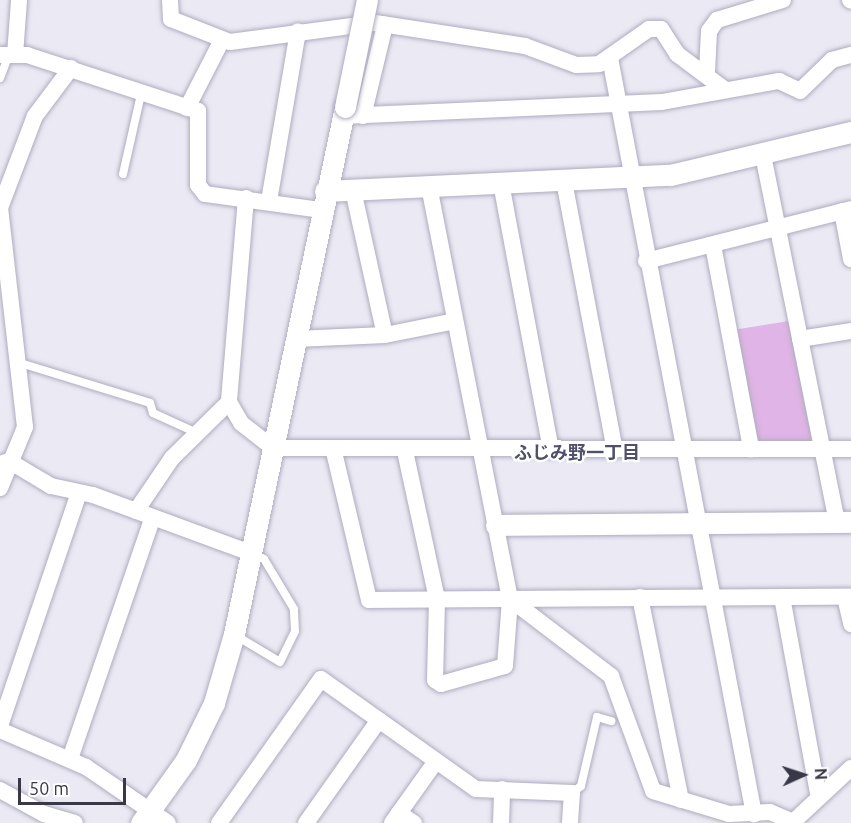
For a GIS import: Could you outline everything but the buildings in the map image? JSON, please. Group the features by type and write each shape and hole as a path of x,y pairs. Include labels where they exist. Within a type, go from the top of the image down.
{"street":[{"path":"19,0 8,55 71,68 141,94 198,111 202,126 198,185 205,194 269,201 323,201 353,190 630,178 763,155 851,132"},
{"path":"170,0 171,19 222,40 346,23 386,25 525,46 576,65 610,58 650,29 661,29 677,54 707,72 724,89"},
{"path":"350,113 367,0"},
{"path":"707,72 709,31 717,20 783,0"},
{"path":"146,816 186,760 214,703 234,634 323,201 350,113 386,25"},
{"path":"269,201 298,31"},
{"path":"187,108 222,40"},
{"path":"350,113 617,104 779,81 800,91 832,60 851,55"},
{"path":"610,58 630,178 754,814"},
{"path":"0,488 5,462 25,427 4,278 0,208 3,191 35,116 71,68"},
{"path":"496,525 844,522 822,449 763,155"},
{"path":"564,181 615,450"},
{"path":"501,183 550,450"},
{"path":"405,451 437,599 435,680 441,684 505,666 510,598 429,187"},
{"path":"353,190 385,335"},
{"path":"246,198 229,402 241,423 273,448 334,452 851,449"},
{"path":"646,261 847,210 851,260"},
{"path":"713,244 751,449"},
{"path":"296,339 385,335 455,321"},
{"path":"800,339 851,331"},
{"path":"136,511 172,459 229,402"},
{"path":"334,452 365,597 437,599 848,597 851,624"},
{"path":"5,462 78,495 136,511 152,520 251,553"},
{"path":"0,726 78,495"},
{"path":"70,759 152,520"},
{"path":"640,597 681,800"},
{"path":"782,597 818,793"},
{"path":"510,598 611,676 653,791 729,814 770,812 793,823 818,793 851,768"},
{"path":"219,823 321,679 476,789 572,793 570,823"},
{"path":"306,823 379,720"},
{"path":"0,730 70,759 146,816 168,823"},
{"path":"414,823 396,818 436,761"},
{"path":"501,823 502,789"},
{"path":"0,790 41,819 75,823"}],"lane":[{"path":"0,78 8,55"},
{"path":"123,174 141,94"},
{"path":"17,362 150,403 153,414 198,433"},
{"path":"234,634 280,662 295,631 294,609 264,559 251,553"},
{"path":"572,793 581,786 597,717 611,721"}],"shaded area":[{"path":"789,321 812,442 756,441 733,330"}],"district":[{"name":"ふじみ野一丁目","path":"577,452"}]}
